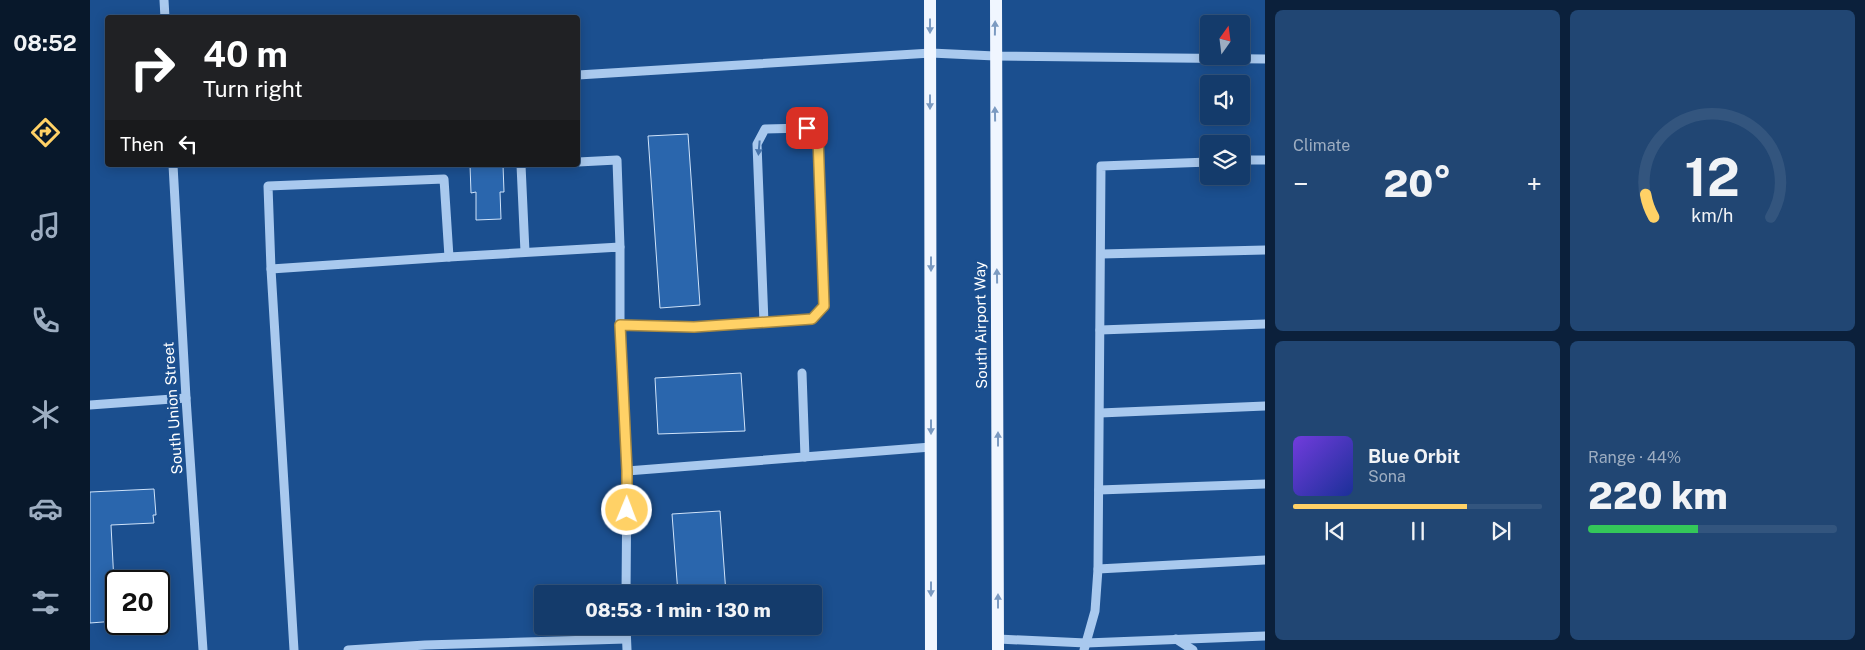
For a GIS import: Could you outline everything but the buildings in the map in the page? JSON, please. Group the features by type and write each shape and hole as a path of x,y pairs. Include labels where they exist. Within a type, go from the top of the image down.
{"main road":[{"path":"930,0 931,650"},
{"name":"South Airport Way","path":"996,0 998,645"}],"street":[{"path":"164,0 165,15"},
{"path":"580,75 931,53 995,56 1265,59"},
{"path":"620,325 694,327 812,319 824,306 818,137 807,128 765,129 758,144 764,322"},
{"path":"580,162 617,160 620,325 627,471 626,585"},
{"path":"1250,160 1265,160"},
{"path":"1085,646 1095,611 1098,568 1101,166 1200,162"},
{"name":"South Union Street","path":"174,167 186,398 203,650"},
{"path":"521,167 525,252"},
{"path":"294,650 271,269 268,186 444,180 449,257"},
{"path":"271,269 620,247"},
{"path":"1101,254 1265,250"},
{"path":"1100,330 1265,324"},
{"path":"802,373 805,457"},
{"path":"90,405 186,398"},
{"path":"1100,413 1265,406"},
{"path":"627,471 931,447"},
{"path":"1099,490 1265,484"},
{"path":"1098,568 1265,560"},
{"path":"626,635 626,650"},
{"path":"998,645 1085,646 1175,639 1265,636"},
{"path":"348,650 425,645 626,639"},
{"path":"1175,639 1193,650"}],"route":[{"path":"627,510 620,325 694,327 812,319 824,306 818,137 807,128"}]}
